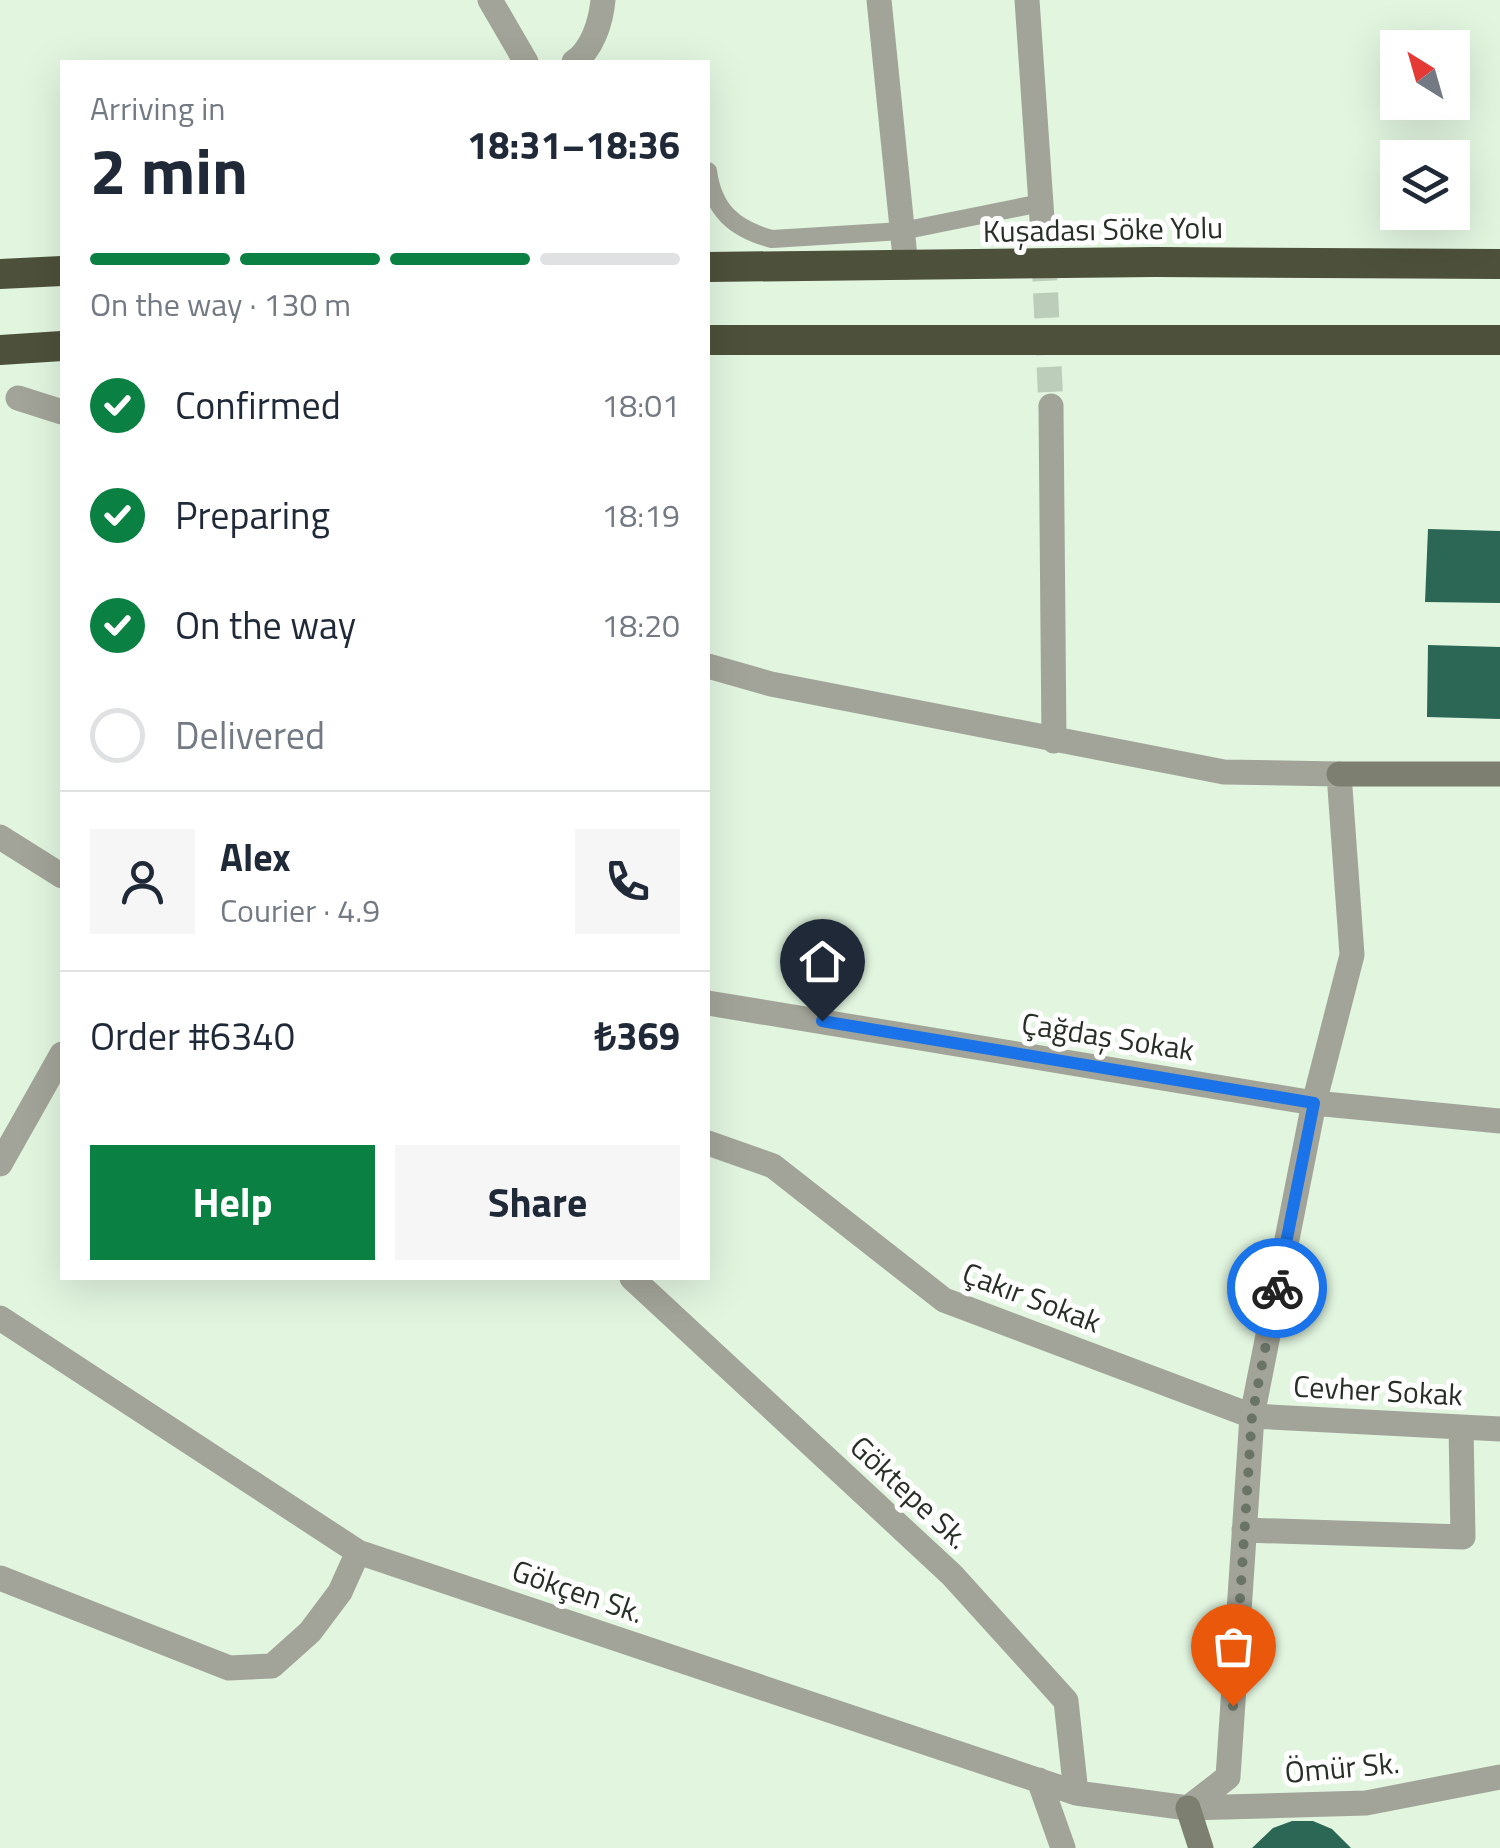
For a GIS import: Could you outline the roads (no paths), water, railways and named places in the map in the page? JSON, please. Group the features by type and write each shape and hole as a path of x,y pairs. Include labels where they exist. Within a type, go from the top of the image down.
{"highway":[{"name":"Kuşadası Söke Yolu","path":"710,267 1156,262 1500,264"},
{"path":"0,274 60,271"},
{"path":"710,340 1500,340"},
{"path":"0,350 60,346"}],"street":[{"path":"490,0 525,60"},
{"path":"577,60 585,55 602,16 603,0"},
{"path":"879,0 906,267"},
{"path":"1027,0 1041,211"},
{"path":"18,398 60,411"},
{"path":"1051,406 1054,741"},
{"path":"710,667 771,684 1224,772 1500,774"},
{"path":"1201,1848 1188,1808 1228,1777 1252,1416 1314,1103 1352,955 1339,774"},
{"path":"0,837 60,875"},
{"name":"Çağdaş Sokak","path":"710,1003 1314,1103 1500,1122"},
{"path":"0,1164 60,1058"},
{"name":"Çakır Sokak","path":"710,1144 773,1166 944,1300 1252,1416"},
{"name":"Göktepe Sk.","path":"634,1280 952,1576 1066,1701 1076,1792"},
{"name":"Gökçen Sk.","path":"0,1318 358,1552 1076,1792 1188,1808"},
{"name":"Cevher Sokak","path":"1252,1416 1500,1429"},
{"path":"1244,1530 1463,1537 1461,1427"},
{"path":"0,1578 229,1668 272,1666 310,1632 340,1592 358,1552"},
{"name":"Ömür Sk.","path":"1188,1808 1366,1804 1500,1777"},
{"path":"1040,1780 1063,1848"}],"lane":[{"path":"710,178 718,207 727,218 754,234 772,239 902,231 1041,211"}],"tunnel":[{"path":"1042,219 1051,406"}]}
